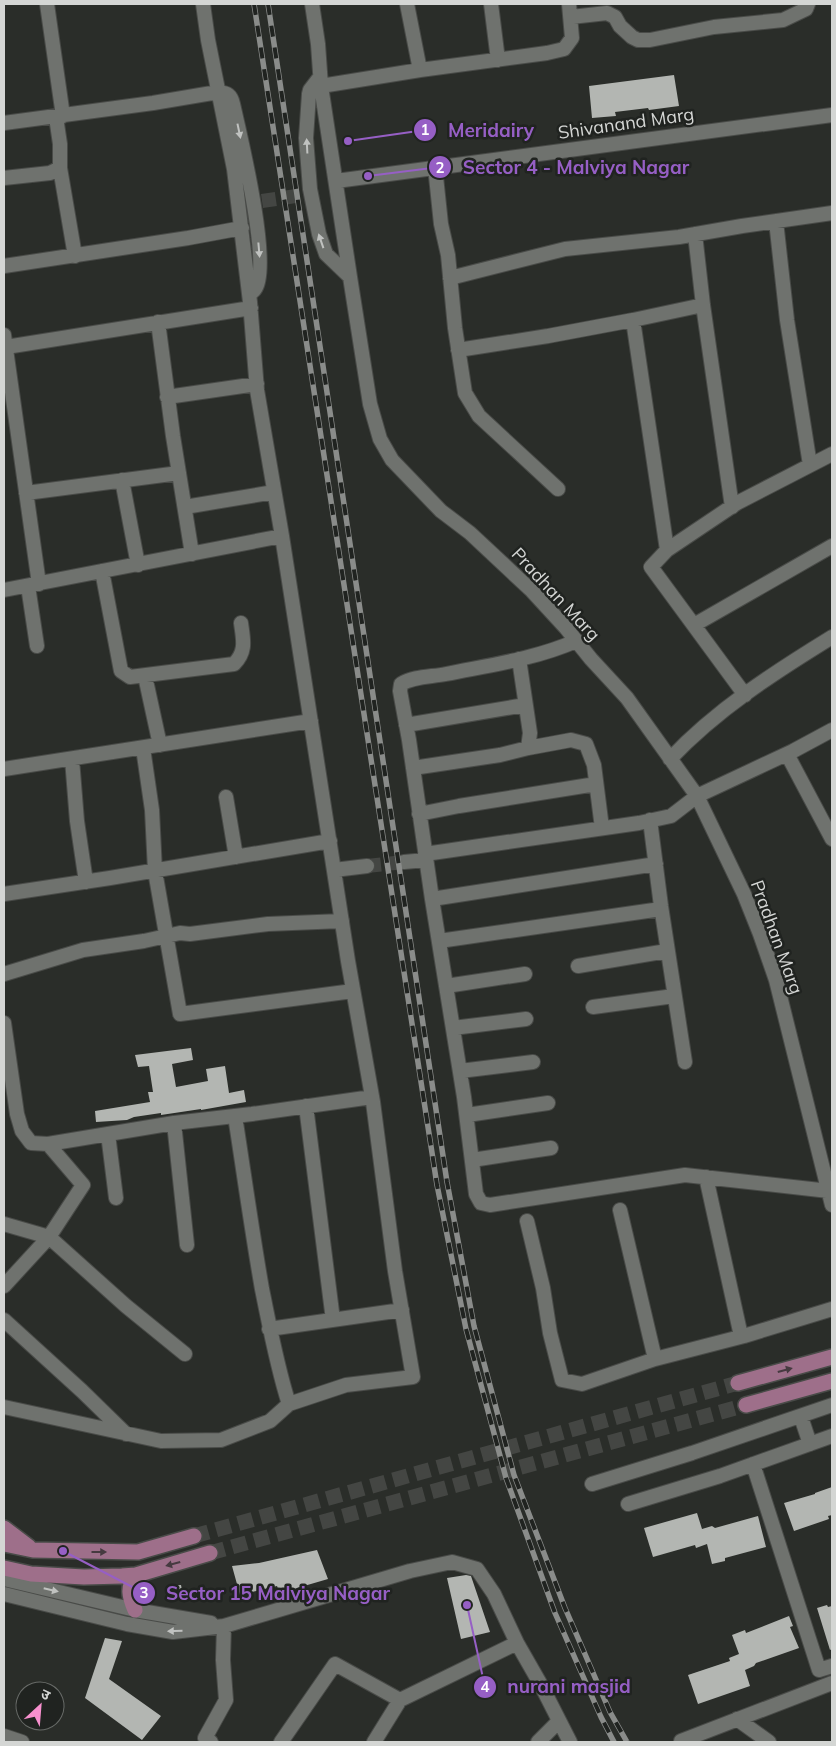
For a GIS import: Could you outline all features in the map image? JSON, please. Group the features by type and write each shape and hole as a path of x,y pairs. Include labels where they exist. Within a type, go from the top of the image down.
{"main road":[{"path":"738,1383 832,1357"},
{"path":"746,1405 832,1381"},
{"path":"4,1528 33,1550"},
{"path":"4,1544 33,1550 138,1552 194,1536"},
{"path":"4,1568 30,1574 122,1576 136,1575 210,1554"},
{"path":"135,1610 129,1589 130,1582 136,1575"}],"street":[{"path":"46,4 59,116 60,168 75,256"},
{"path":"4,1407 161,1441 221,1440 270,1421 289,1404 346,1385 413,1377 372,1097 353,991 257,384 250,301 234,169 202,4"},
{"name":"Pradhan Marg","path":"312,4 321,81 350,278 370,404 380,439 392,460 441,510 470,533 532,591 627,698 697,796 744,894 776,980 832,1204"},
{"path":"407,4 420,70"},
{"path":"491,4 498,60"},
{"path":"350,278 326,254 307,195 306,138 309,94 310,90 321,81 498,60 564,49 572,38 570,10 607,13 615,16 620,26 632,37 638,40 650,40 714,27 783,20 806,8 808,4"},
{"path":"4,123 218,92 227,93 231,97 258,202 260,255 257,284 250,301"},
{"name":"Shivanand Marg","path":"336,181 832,115"},
{"path":"435,167 441,224 448,255 458,350 465,393 479,416 558,489"},
{"path":"4,178 50,172 60,168"},
{"path":"450,278 566,249 695,234 832,213"},
{"path":"776,221 787,320 810,465"},
{"path":"4,266 242,228"},
{"path":"695,234 703,305 732,507"},
{"path":"37,646 26,492 8,401 5,341 158,322 250,301"},
{"path":"458,350 548,336 703,305"},
{"path":"634,320 667,550"},
{"path":"158,322 192,554"},
{"path":"168,398 257,384"},
{"path":"745,695 652,568 667,550 732,507 832,454"},
{"path":"26,492 179,473"},
{"path":"122,480 138,565"},
{"path":"184,507 274,492"},
{"path":"4,590 282,536"},
{"path":"694,625 832,546"},
{"path":"102,572 121,671 130,677 234,664 241,657 244,644 241,623"},
{"path":"670,759 691,737 745,695 780,669 832,637"},
{"path":"576,641 534,657 442,675 409,679 401,684 400,691 460,1072 476,1194 481,1202 490,1205 685,1175 829,1191"},
{"path":"519,660 530,733 528,748"},
{"path":"145,676 160,745"},
{"path":"406,725 526,705"},
{"path":"4,769 311,721"},
{"path":"404,862 671,816 697,796 787,754 832,730"},
{"path":"413,768 500,755 571,740 586,744 594,765 602,828"},
{"path":"143,748 152,810 155,870 180,1014 353,991"},
{"path":"787,754 828,822 832,839"},
{"path":"72,759 77,821 86,882"},
{"path":"419,814 596,784"},
{"path":"226,797 236,857"},
{"path":"650,820 667,951 685,1062"},
{"path":"4,894 330,841"},
{"path":"432,898 656,864"},
{"path":"334,870 367,866"},
{"path":"439,941 661,909"},
{"path":"4,974 83,950 167,937 180,933 190,934 268,924 342,921"},
{"path":"578,966 667,951"},
{"path":"446,986 525,974"},
{"path":"593,1007 674,996"},
{"path":"453,1028 526,1019"},
{"path":"4,1022 17,1114 22,1131 31,1143 48,1144 174,1123 372,1097"},
{"path":"460,1072 533,1062"},
{"path":"466,1115 548,1103"},
{"path":"306,1106 333,1320"},
{"path":"235,1116 269,1329 281,1380 289,1404"},
{"path":"174,1123 187,1245"},
{"path":"108,1134 116,1198"},
{"path":"4,1286 49,1237 82,1185 48,1144"},
{"path":"472,1160 552,1148"},
{"path":"706,1177 741,1336"},
{"path":"620,1210 655,1358"},
{"path":"527,1221 543,1288 550,1333 562,1380 582,1384 655,1358 741,1336 832,1309"},
{"path":"4,1224 49,1237 126,1306 185,1354"},
{"path":"269,1329 402,1310"},
{"path":"4,1320 127,1434"},
{"path":"592,1484 801,1417 832,1405"},
{"path":"801,1417 810,1444"},
{"path":"628,1504 720,1476 832,1436"},
{"path":"753,1464 819,1670 832,1666"},
{"path":"4,1594 126,1624 173,1632 224,1626 401,1574 452,1562 477,1569 494,1594 517,1643 570,1742"},
{"path":"4,1580 135,1610 224,1626"},
{"path":"206,1741 226,1700 222,1660 224,1626"},
{"path":"374,1742 400,1700 517,1643"},
{"path":"281,1742 335,1664 400,1700"},
{"path":"682,1742 832,1683"},
{"path":"737,1719 769,1742"},
{"path":"538,1742 558,1721"},
{"path":"4,1736 22,1742"}],"building":[{"path":"674,75 679,106 615,112 616,116 592,118 589,86"},
{"path":"191,1048 193,1060 172,1064 176,1087 208,1081 206,1069 225,1066 229,1093 244,1090 246,1102 201,1110 134,1117 127,1120 96,1122 95,1111 150,1102 148,1092 153,1092 149,1066 138,1067 135,1055"},
{"path":"832,1487 832,1515 828,1516 829,1519 794,1531 784,1503"},
{"path":"697,1513 702,1529 712,1526 715,1528 758,1516 766,1547 725,1558 725,1561 712,1564 707,1544 696,1548 695,1545 653,1557 644,1528"},
{"path":"317,1550 328,1579 280,1593 277,1586 240,1595 232,1566 259,1563"},
{"path":"471,1576 490,1632 461,1639 447,1578"},
{"path":"181,1585 183,1595 168,1598 167,1586"},
{"path":"827,1605 828,1607 832,1606 832,1649 830,1650 817,1608"},
{"path":"789,1616 793,1626 790,1627 799,1648 756,1663 745,1670 750,1686 698,1704 688,1675 730,1661 729,1658 739,1654 732,1635 745,1630 746,1633"},
{"path":"105,1638 122,1641 109,1679 161,1716 142,1740 85,1698"}],"tunnel":[{"path":"262,201 303,195"},
{"path":"367,866 404,862"},
{"path":"194,1536 738,1383"},
{"path":"210,1553 746,1405"}],"railway":[{"path":"254,4 437,1185 466,1329 506,1478 555,1613 614,1742"},
{"path":"268,4 447,1182 474,1326 514,1475 565,1608 610,1712 627,1742"}],"place":[{"name":"Meridairy","path":"348,141"},
{"name":"Sector 4 - Malviya Nagar","path":"368,176"},
{"name":"Sector 15 Malviya Nagar","path":"63,1551"},
{"name":"nurani masjid","path":"467,1605"}]}
